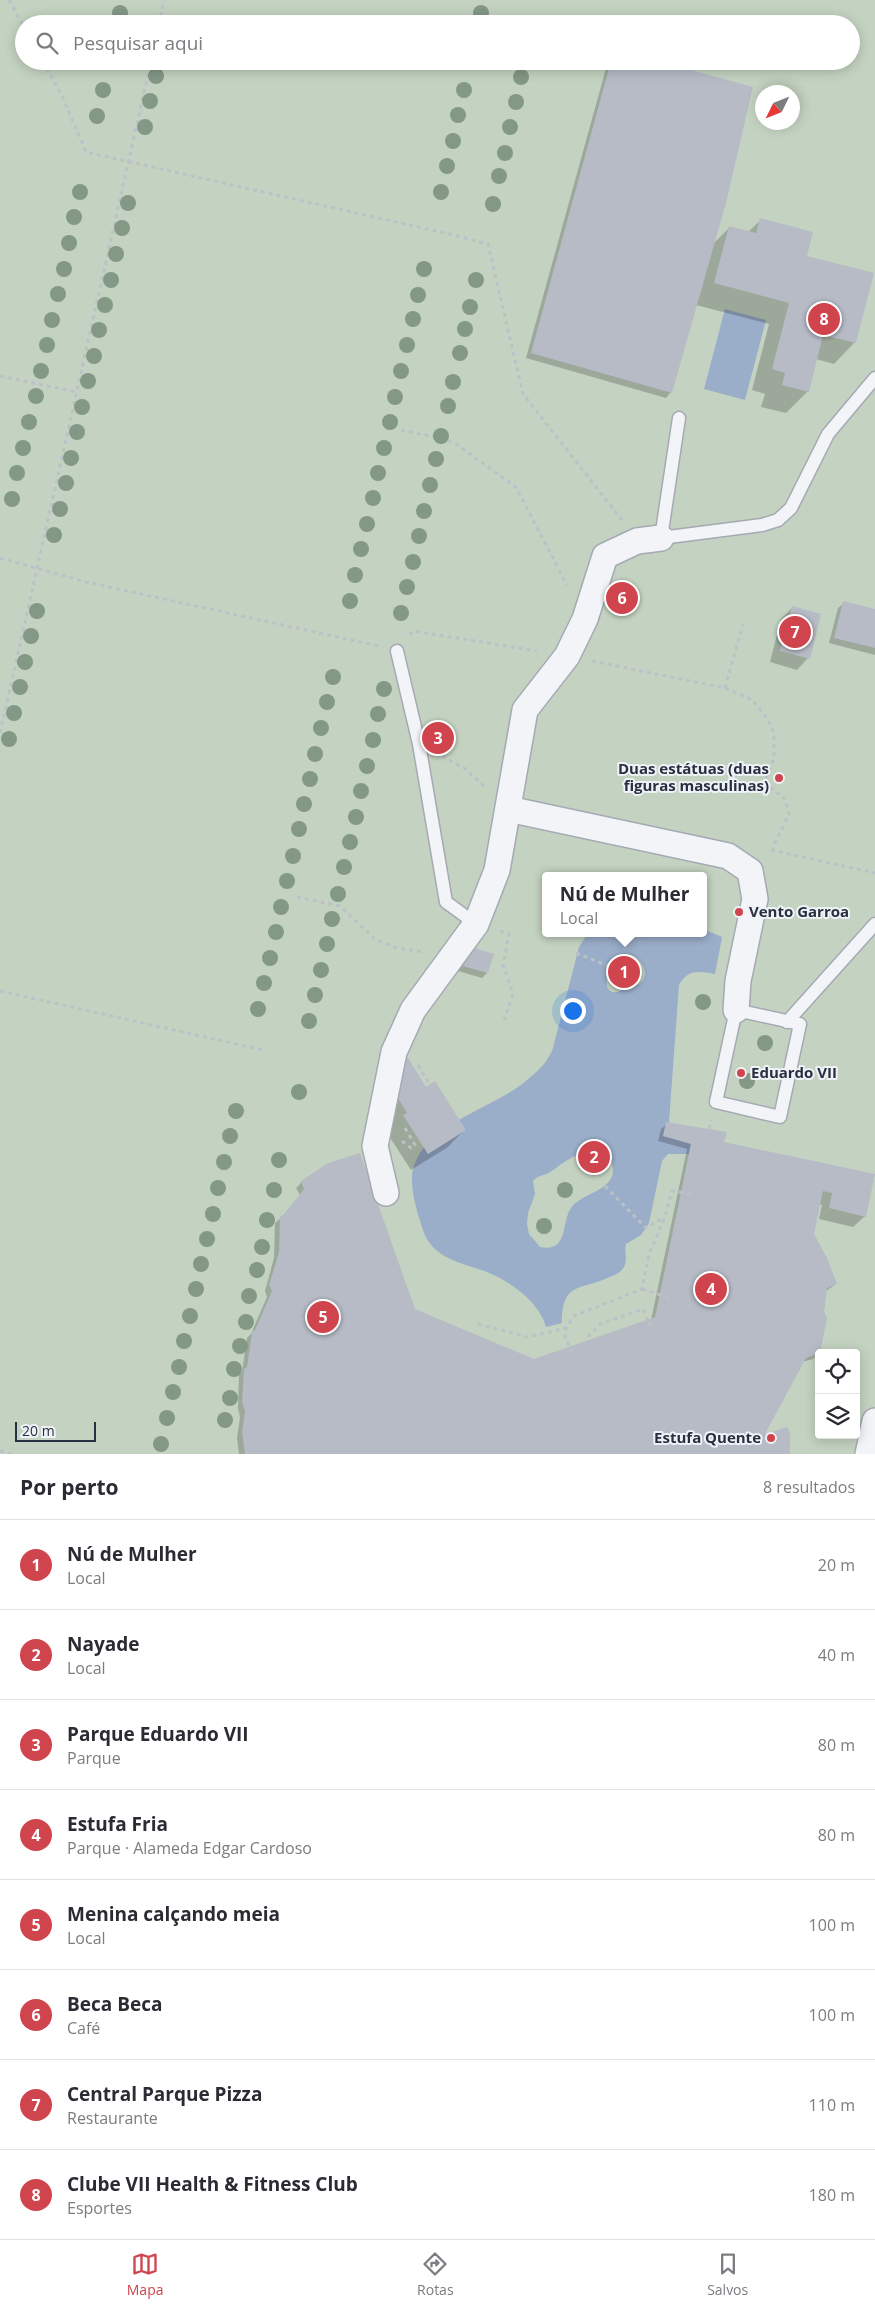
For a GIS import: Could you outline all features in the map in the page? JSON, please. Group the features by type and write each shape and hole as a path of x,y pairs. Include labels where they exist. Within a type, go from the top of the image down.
{"street":[{"path":"386,1193 375,1146 394,1052 412,1010 476,924 497,870 526,710 567,656 585,619 605,556 649,539"},
{"path":"508,809 728,856 750,871 755,899 738,981 736,1010"},
{"path":"868,1454 875,1421"}],"lane":[{"path":"679,418 649,539 762,525 778,520 791,508 828,434 875,378"},
{"path":"397,651 419,744 446,902 476,924"},
{"path":"787,1022 875,924"},
{"path":"736,1010 787,1022 800,1024 780,1117 716,1102 736,1010"}],"path":[{"path":"9,0 17,15"},
{"path":"161,15 164,0"},
{"path":"47,70 62,96 86,152 488,244 523,394 649,539"},
{"path":"0,733 149,70"},
{"path":"0,376 76,392"},
{"path":"401,430 444,439 456,444 516,487 585,619"},
{"path":"0,558 86,582 397,651 413,631 567,656 725,688 752,700 768,719 774,734 774,759 764,782 785,799 789,814 772,850 750,871"},
{"path":"725,688 743,624"},
{"path":"419,744 464,768 508,809"},
{"path":"772,850 875,873"},
{"path":"296,897 340,906 376,940 397,948 453,957"},
{"path":"476,924 509,934 503,965 513,994 504,1020"},
{"path":"576,953 611,967"},
{"path":"0,991 262,1050"},
{"path":"605,1186 646,1228 665,1217"},
{"path":"642,1289 650,1254 665,1217 672,1191 694,1194"},
{"path":"572,1353 565,1337 566,1328 574,1316 642,1289 670,1298"},
{"path":"588,1337 600,1324 643,1309 649,1325 654,1323"},
{"path":"301,1318 326,1337"},
{"path":"478,1324 528,1337 566,1328"},
{"path":"0,1451 12,1454"}],"green space":[{"path":"0,0 875,0 875,1454 0,1454"}],"water":[{"path":"725,309 766,320 745,400 704,389"},
{"path":"707,931 722,937 715,974 694,972 686,976 679,985 669,1122 691,1144 689,1154 668,1154 662,1161 649,1223 641,1235 626,1244 626,1261 623,1269 601,1281 583,1286 570,1293 563,1309 562,1323 546,1327 543,1318 531,1301 514,1287 496,1276 449,1258 433,1248 423,1230 412,1183 415,1163 424,1147 438,1134 512,1091 539,1070 545,1062 553,1048 579,947 585,937 707,937","holes":["623,957 636,957 643,965 645,974 642,982 638,985 612,992 607,987 607,976 611,967","584,1153 596,1153 608,1158 612,1164 613,1173 610,1180 598,1190 582,1198 571,1208 563,1235 556,1245 549,1248 540,1247 529,1234 527,1224 528,1213 535,1194 533,1181 573,1157"]}],"building":[{"path":"609,70 691,70 753,87 726,203 672,393 531,353"},
{"path":"760,218 813,232 807,256 874,273 856,343 823,335 809,392 782,385 785,373 772,369 789,303 714,283 729,226 756,233"},
{"path":"843,601 875,609 875,648 834,638"},
{"path":"792,606 821,614 810,659 780,651"},
{"path":"474,948 494,954 488,973 463,966"},
{"path":"405,1053 426,1087 435,1081 466,1130 428,1154 403,1115 407,1113 396,1095"},
{"path":"666,1122 727,1132 724,1142 875,1174 866,1217 829,1208 832,1193 823,1191 814,1234 827,1258 837,1284 827,1288 824,1312 827,1318 821,1349 815,1349 815,1355 806,1358 765,1434 787,1427 790,1433 790,1454 245,1454 242,1432 245,1411 242,1402 244,1369 247,1367 252,1332 255,1330 272,1291 269,1285 279,1252 280,1216 284,1215 304,1189 301,1181 328,1163 360,1153 415,1309 534,1359 655,1317 691,1144 663,1136"}],"place":[{"name":"Clube VII Health & Fitness Club","path":"824,319"},
{"name":"Beca Beca","path":"622,598"},
{"name":"Central Parque Pizza","path":"795,632"},
{"name":"Parque Eduardo VII","path":"438,738"},
{"name":"Duas estátuas (duas figuras masculinas)","path":"779,778"},
{"name":"Vento Garroa","path":"739,912"},
{"name":"Nú de Mulher","path":"624,972"},
{"name":"Eduardo VII","path":"741,1073"},
{"name":"Nayade","path":"594,1157"},
{"name":"Estufa Fria","path":"711,1289"},
{"name":"Menina calçando meia","path":"323,1317"},
{"name":"Estufa Quente","path":"771,1438"}]}
